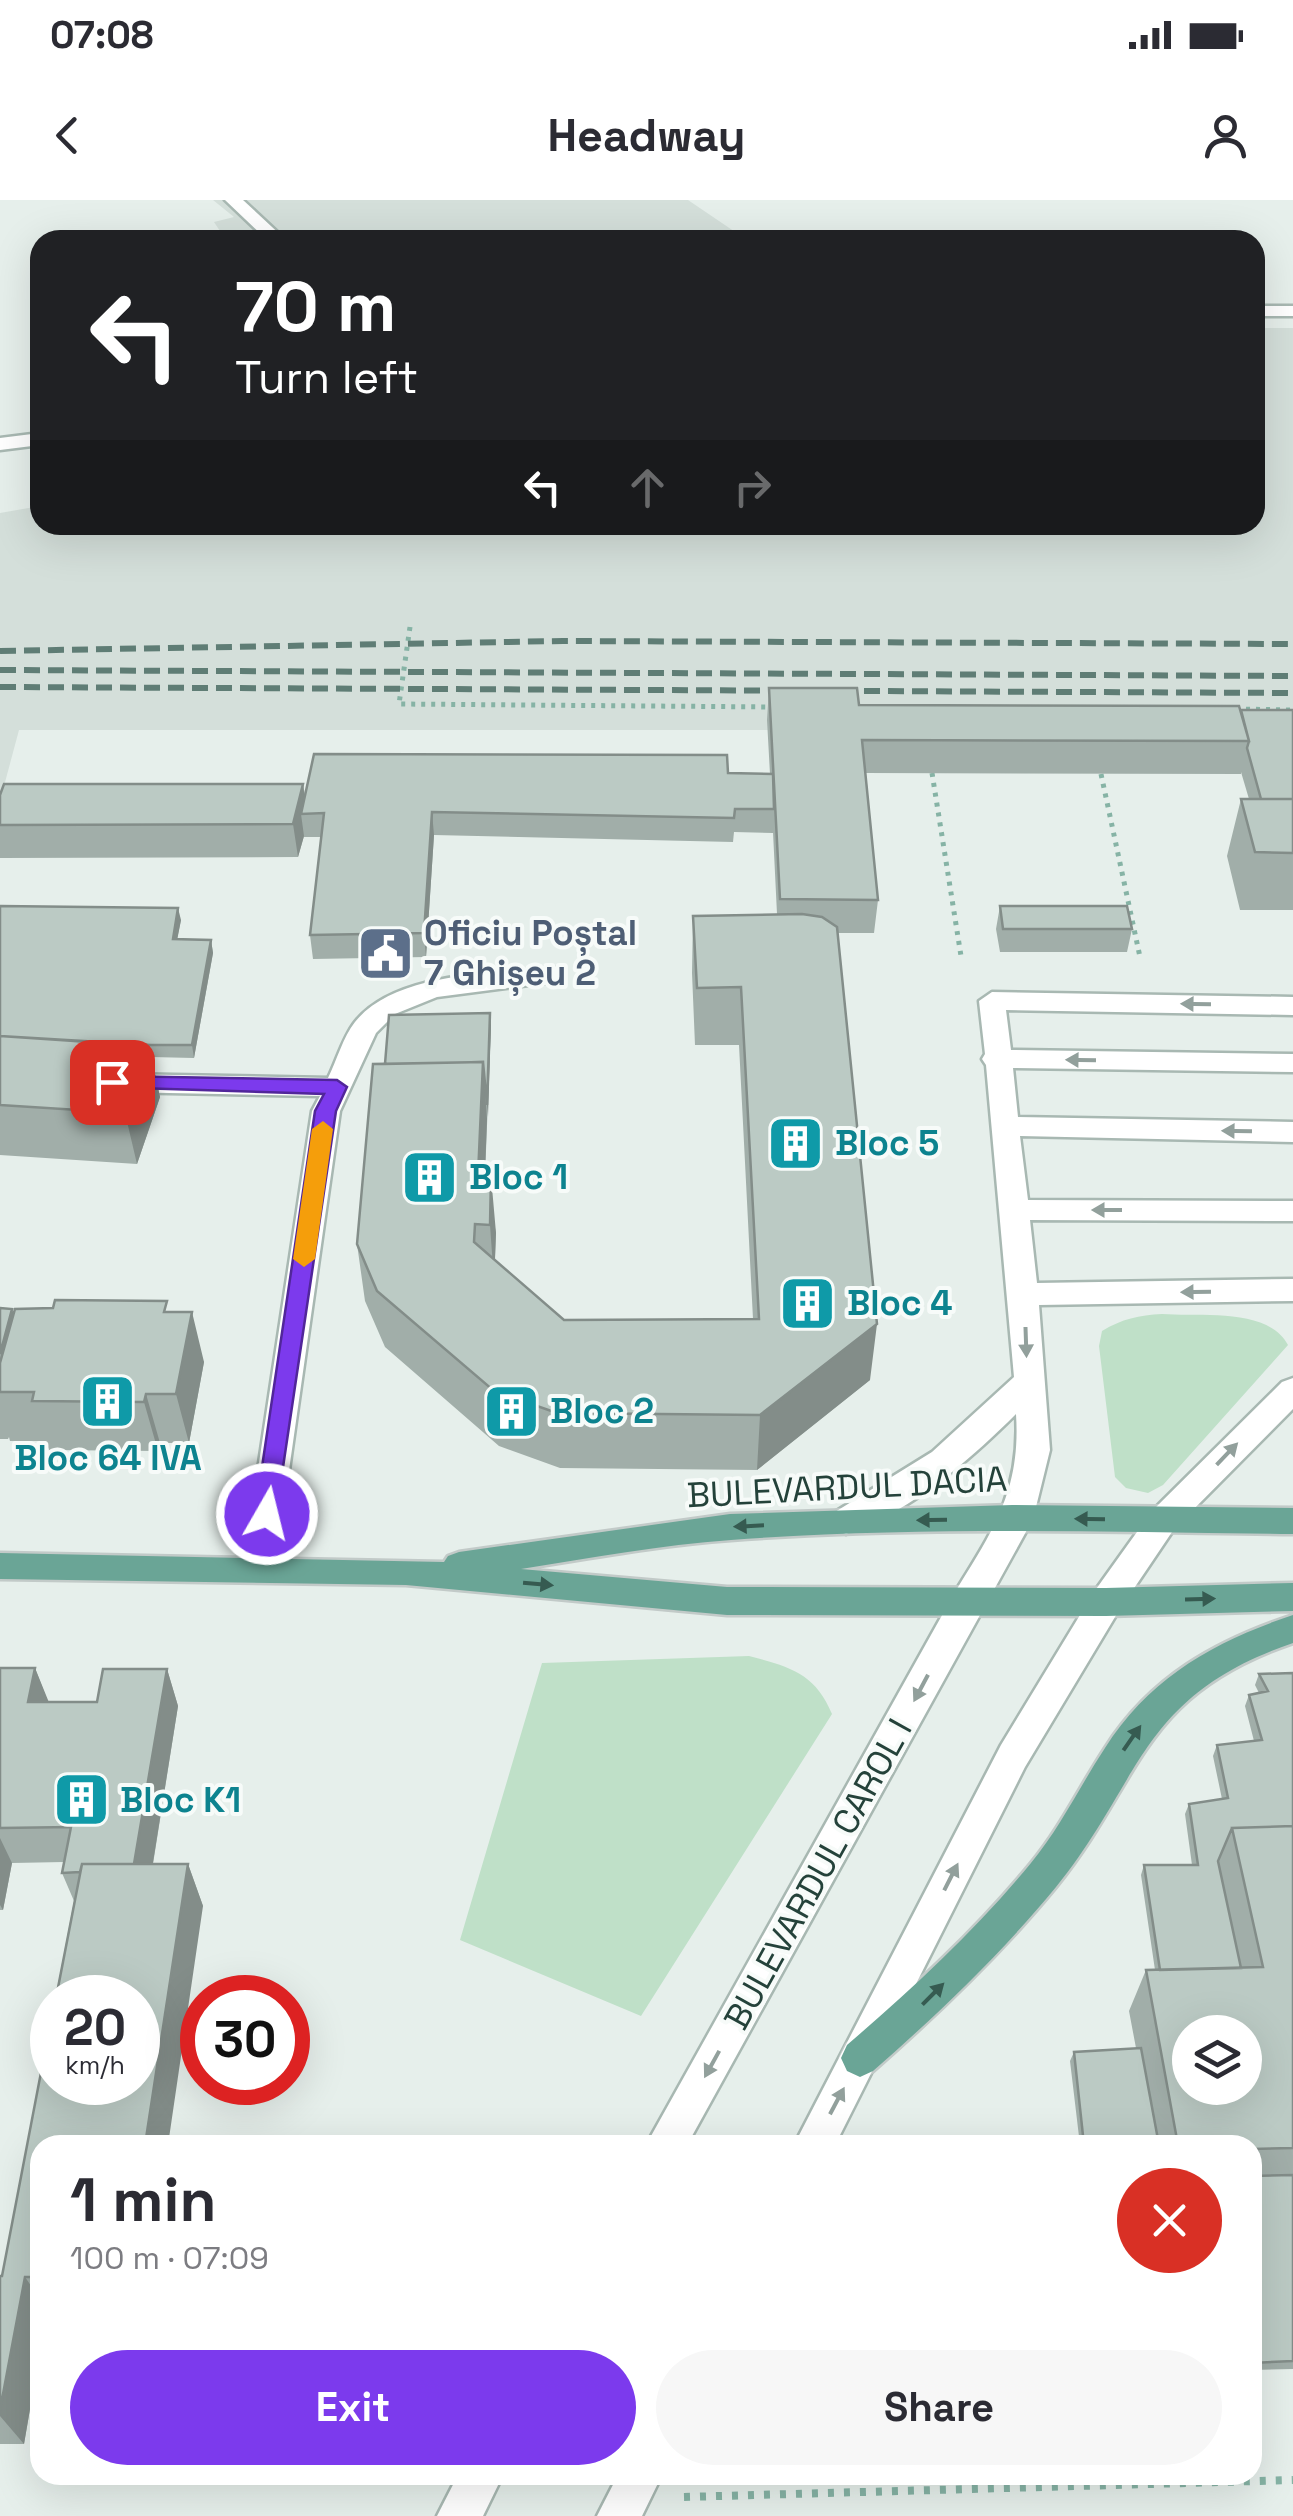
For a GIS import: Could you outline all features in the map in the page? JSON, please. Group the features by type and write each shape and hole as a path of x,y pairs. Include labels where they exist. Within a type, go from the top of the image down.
{"main road":[{"name":"BULEVARDUL DACIA","path":"406,1572 726,1527 1017,1519 1293,1521"},
{"name":"BULEVARDUL DACIA","path":"0,1566 406,1572 727,1601 1106,1602 1293,1596"},
{"path":"860,2058 924,2004 1046,1871 1146,1717 1183,1685 1254,1641 1293,1629"}],"street":[{"path":"234,200 266,230"},
{"path":"1265,311 1293,311"},
{"path":"0,444 30,440"},
{"path":"259,1569 326,1111 365,1028 386,1008 433,989 551,975"},
{"name":"BULEVARDUL CAROL I","path":"672,2135 966,1602 1017,1519 1034,1450 1024,1294 992,1001 1293,1006"},
{"path":"996,1059 1293,1062"},
{"path":"99,1082 337,1087"},
{"path":"1006,1126 1293,1132"},
{"path":"1015,1210 1293,1211"},
{"path":"1024,1294 1293,1290"},
{"path":"846,1521 908,1489 946,1462 987,1428 1027,1383"},
{"path":"819,2135 1013,1756 1106,1602 1164,1520 1293,1390"},
{"path":"459,2516 476,2485"}],"path":[{"path":"410,627 398,704 787,706"},
{"path":"1218,709 1293,710"},
{"path":"932,773 961,956"},
{"path":"1101,774 1140,958"},
{"path":"1262,2481 1293,2480"},
{"path":"630,2496 1086,2485"}],"shaded area":[{"path":"213,200 688,200 732,230 219,230 214,222 234,217"},
{"path":"1265,328 1293,328 1293,730 19,730 0,801 0,513 30,508 30,535 1265,535"}],"green space":[{"path":"1162,1314 1249,1319 1278,1333 1288,1345 1163,1485 1148,1493 1126,1488 1115,1477 1099,1346 1102,1331 1109,1327 1131,1318"},
{"path":"749,1656 800,1674 818,1689 832,1714 641,2016 460,1940 542,1663"}],"building":[{"path":"769,688 857,688 859,705 1239,706 1249,741 862,740 878,900 780,899"},
{"path":"1241,710 1293,710 1293,799 1261,799"},
{"path":"314,754 727,755 728,773 773,774 774,809 735,809 734,818 432,812 424,933 310,935 324,813 301,814"},
{"path":"4,784 303,784 293,824 0,825"},
{"path":"1241,799 1293,799 1293,853 1255,852"},
{"path":"0,906 178,908 173,939 211,940 192,1045 0,1036"},
{"path":"1000,906 1127,906 1132,929 1003,929"},
{"path":"693,916 822,917 837,927 877,1324 760,1415 557,1413 494,1391 377,1291 357,1244 373,1064 483,1062 478,1176 491,1176 490,1225 475,1224 474,1242 564,1320 759,1319 741,987 697,988"},
{"path":"490,1013 487,1105 483,1062 385,1064 389,1015"},
{"path":"0,1036 149,1045 125,1113 0,1105"},
{"path":"55,1300 167,1301 164,1312 192,1312 176,1394 146,1394 144,1402 32,1401 34,1392 0,1392 0,1363 15,1309 53,1308"},
{"path":"0,1308 12,1309 0,1354"},
{"name":"Bloc K1","path":"0,1668 35,1668 28,1702 97,1702 103,1669 167,1669 134,1864 82,1864 80,1872 62,1873 71,1827 0,1828"},
{"path":"1293,1673 1293,1826 1232,1828 1218,1861 1241,1968 1160,1970 1144,1865 1198,1865 1189,1804 1228,1798 1217,1745 1262,1740 1249,1695 1268,1691 1259,1674"},
{"path":"1293,1826 1293,2148 1262,2149 1262,2135 1176,2135 1146,1970 1263,1967 1232,1828"},
{"path":"82,1864 188,1864 160,2047 160,1975 60,1975"},
{"path":"1141,2048 1157,2135 1083,2135 1074,2052"},
{"path":"35,2105 151,2105 147,2135 30,2135 30,2277 25,2277 0,2410 2,2276"},
{"path":"1293,2175 1293,2361 1262,2363 1262,2176"}],"railway":[{"path":"0,651 563,641 1293,644"},
{"path":"0,670 1293,676"},
{"path":"0,687 1293,693"}],"slow traffic":[{"path":"304,1259 323,1129"}],"place":[{"name":"Oficiu Poștal 7 Ghișeu 2","path":"385,953"},
{"name":"Bloc 5","path":"796,1143"},
{"name":"Bloc 1","path":"430,1177"},
{"name":"Bloc 4","path":"808,1303"},
{"name":"Bloc 64 IVA","path":"108,1402"},
{"name":"Bloc 2","path":"511,1411"},
{"name":"Bloc K1","path":"81,1800"}],"route":[{"path":"112,1082 337,1087 326,1111 267,1514"}]}
